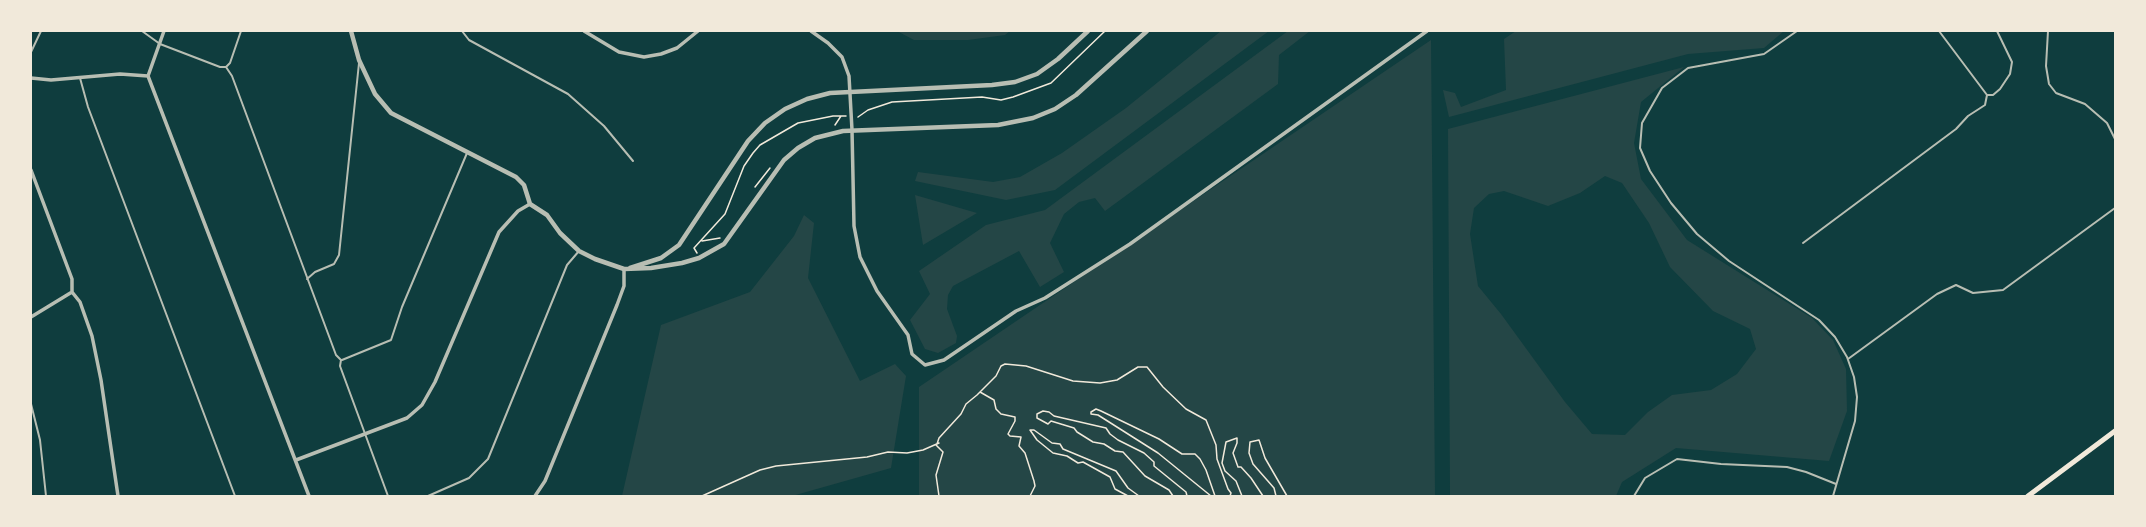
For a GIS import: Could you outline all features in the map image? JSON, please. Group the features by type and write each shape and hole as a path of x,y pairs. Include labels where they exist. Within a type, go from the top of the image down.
{"main road":[{"path":"2028,496 2115,432"}],"street":[{"path":"164,31 148,76 309,496"},
{"path":"351,31 359,60 376,94 391,113 516,177 524,185 530,204 547,215 560,233 579,250 595,259 624,269 651,268 682,263 699,258 724,244 784,160 806,143 824,135 852,130 998,125 1033,118 1055,109 1076,95 1147,31"},
{"path":"584,31 615,51 627,55 644,56 660,54 677,48 698,31"},
{"path":"811,31 828,43 842,57 849,76 854,226 860,257 877,291 908,335 912,354 925,364 944,360 1016,311 1045,298 1130,244 1427,31"},
{"path":"624,269 661,258 679,245 748,141 765,123 785,109 807,99 830,93 992,86 1015,82 1037,74 1058,59 1088,31"},
{"path":"31,78 51,80 120,74 148,76"},
{"path":"31,170 72,279 72,292 80,302 92,336 101,380 118,496"},
{"path":"296,460 407,418 422,404 435,382 500,232 518,210 530,204"},
{"path":"535,496 545,481 617,305 624,286 624,269"},
{"path":"31,317 72,292"}],"lane":[{"path":"31,52 41,31"},
{"path":"142,31 160,44 220,68 226,68"},
{"path":"226,68 230,63 241,31"},
{"path":"462,31 468,40 568,94 604,126 633,161"},
{"path":"1797,31 1764,54 1688,68 1662,88 1642,123 1640,148 1650,170 1671,204 1697,234 1729,261 1819,320 1836,337 1848,359 1854,377 1857,397 1855,421 1833,496"},
{"path":"1803,243 1956,129 1968,116 1985,105 1987,95 1939,31"},
{"path":"1987,95 1993,95 2000,89 2010,74 2012,62 1997,31"},
{"path":"2048,31 2046,66 2049,84 2056,92 2085,104 2107,123 2115,139"},
{"path":"308,279 315,272 334,264 339,255 359,60"},
{"path":"226,68 232,76 336,355 341,360"},
{"path":"80,78 88,107 235,496"},
{"path":"341,360 391,340 402,307 468,152"},
{"path":"1848,359 1937,294 1956,285 1973,292 2003,290 2115,208"},
{"path":"428,496 469,478 488,459 567,266 579,250"},
{"path":"341,360 340,366 388,496"},
{"path":"31,404 40,440 46,496"},
{"path":"1634,496 1645,478 1677,459 1721,464 1787,466 1836,484"}],"path":[{"path":"702,496 760,470 776,466 867,457 888,452 907,453 923,450 937,444 939,438 961,414 966,404 996,376 1001,366 1005,364 1026,366 1073,381 1100,383 1117,380 1138,366 1147,367 1163,387 1186,409 1206,420 1216,445 1217,459 1228,489 1231,493 1230,496"},
{"path":"980,392 994,400 996,409 1001,414 1015,417 1015,421 1008,434 1010,436 1021,437 1019,446 1025,453 1035,486 1030,496"},
{"path":"1211,496 1158,453 1098,415 1091,414 1090,412 1096,409 1101,411 1159,439 1182,454 1195,454 1200,459 1206,470 1215,496"},
{"path":"1174,496 1170,490 1145,476 1123,452 1115,451 1104,444 1093,442 1077,432 1074,428 1051,421 1048,424 1037,418 1037,414 1043,411 1049,412 1054,416 1106,428 1110,434 1118,440 1144,453 1154,462 1154,466 1186,492 1187,496"},
{"path":"1128,496 1115,489 1110,477 1083,462 1078,463 1067,456 1053,453 1037,440 1030,430 1034,430 1052,443 1060,444 1063,449 1116,471 1128,488 1139,496"},
{"path":"1242,496 1236,481 1225,471 1222,463 1226,442 1237,438 1237,443 1233,453 1238,466 1241,467 1251,478 1263,496"},
{"path":"1276,496 1274,488 1254,464 1249,453 1250,442 1259,440 1265,458 1287,496"},
{"path":"937,444 943,452 936,475 939,496"}],"shaded area":[{"path":"897,31 1010,31 1005,35 968,40 914,40"},
{"path":"1221,31 1269,31 1055,190 1006,200 915,181 918,172 993,182 1020,177 1062,153 1126,108"},
{"path":"1288,31 1310,31 1279,55 1278,84 1105,211 1095,198 1079,202 1064,214 1050,243 1064,272 1040,287 1019,251 953,286 948,295 947,309 957,336 956,343 938,353 925,349 910,320 930,294 919,271 986,225 1045,210"},
{"path":"1516,31 1784,31 1764,48 1688,54 1449,117 1443,90 1455,93 1461,107 1506,90 1504,39"},
{"path":"1431,40 1435,496 919,496 919,387"},
{"path":"1684,67 1641,102 1634,143 1641,179 1687,240 1812,318 1833,340 1846,369 1847,411 1829,461 1676,448 1622,482 1616,496 1450,496 1448,129","holes":["1605,176 1622,183 1649,223 1670,267 1713,311 1750,329 1756,349 1737,374 1711,390 1672,395 1648,412 1625,435 1592,434 1565,402 1501,314 1478,286 1470,234 1474,208 1489,194 1504,191 1548,206 1580,193"]},
{"path":"915,195 977,213 923,245"},
{"path":"804,215 814,223 808,278 860,381 895,364 906,376 891,468 792,496 622,496 661,325 750,292 794,236"}]}
